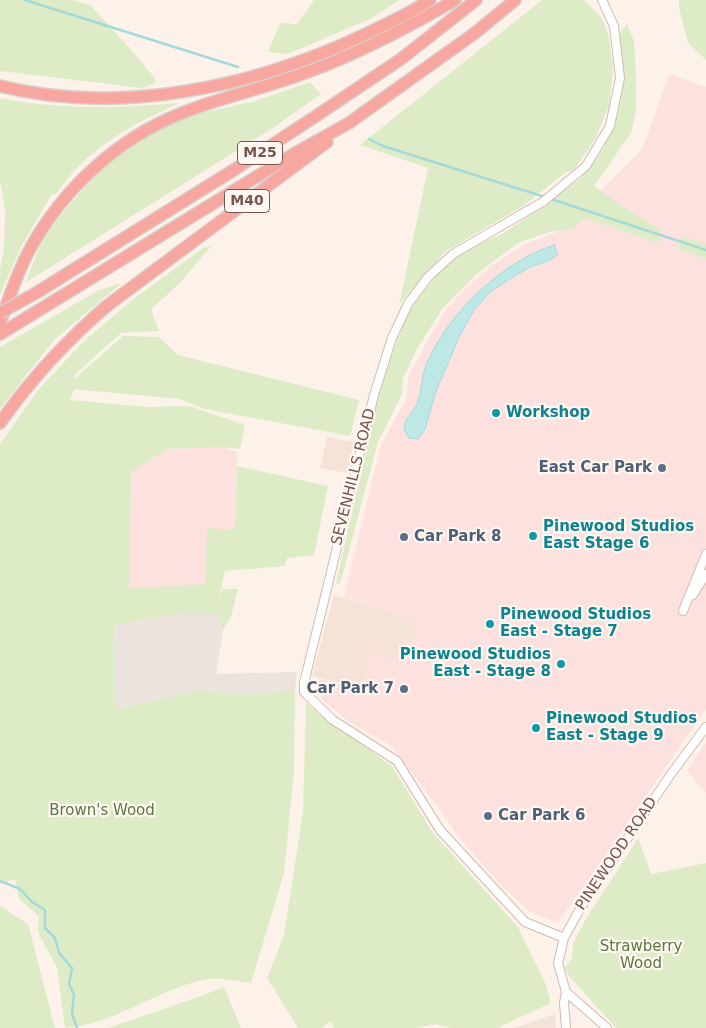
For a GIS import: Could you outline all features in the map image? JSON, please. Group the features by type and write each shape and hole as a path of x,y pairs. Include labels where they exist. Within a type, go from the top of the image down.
{"highway":[{"path":"0,86 51,96 115,99 170,95 245,78 308,59 412,12 430,0"},
{"path":"434,12 449,0"},
{"path":"0,323 20,268 48,219 82,179 118,149 175,116 278,83 368,48 455,0"},
{"name":"M25","path":"0,313 237,168 401,59 476,0"},
{"name":"M25","path":"0,334 297,152 349,123 475,33 515,0"},
{"name":"M40","path":"0,423 42,368 78,330 115,300 320,148 349,123"}],"street":[{"name":"SEVENHILLS ROAD","path":"564,938 526,922 440,830 398,761 333,720 304,692 304,683 374,395 392,338 408,304 428,277 453,254 552,196 586,166 610,126 620,78 614,26 602,0"},
{"path":"706,554 683,611 706,574"},
{"name":"PINEWOOD ROAD","path":"566,1028 564,1003 566,992 558,963 564,938 569,927 671,774 706,727"},
{"path":"566,992 607,1028"}],"shaded area":[{"path":"669,74 706,87 706,709 558,923 529,911 501,885 463,842 390,745 351,723 322,700 318,679 361,688 372,653 392,659 415,636 411,617 344,597 381,445 406,399 409,375 428,340 447,308 468,286 492,265 527,243 560,231 643,148"},
{"path":"327,437 354,442 348,473 320,468"},
{"path":"223,447 237,452 235,530 207,528 205,584 129,588 130,472 167,449"},
{"path":"334,595 411,617 416,636 392,660 372,653 361,689 312,676"},
{"path":"184,613 218,613 223,630 216,674 297,672 295,690 243,695 197,690 114,709 114,640 116,625"},
{"path":"706,742 706,793 687,771"},
{"path":"555,1014 556,1028 514,1028"}],"green space":[{"path":"0,0 71,0 90,5 155,78 155,83 142,88 0,71"},
{"path":"314,0 400,0 370,19 288,54 268,52 280,23 297,24"},
{"path":"542,0 584,0 602,18 609,38 613,70 609,106 595,139 575,169 565,173 523,206 446,251 399,305 428,168 360,145"},
{"path":"679,0 706,0 706,60 688,43 679,8"},
{"path":"627,24 634,41 636,111 631,133 594,186 617,203 661,230 658,243 584,218 573,229 550,232 518,243 477,274 442,309 416,351 403,379 402,394 378,442 340,584 336,583 383,376 410,309 437,274 459,253 504,233 554,198 581,178 602,151 618,116 624,80 619,34"},
{"path":"310,82 321,94 270,130 25,283 40,246 53,225 98,171 120,154 170,124 199,113 252,102"},
{"path":"0,98 45,105 90,107 180,103 139,123 112,139 77,168 55,195 52,194 21,247 0,295 5,211 0,179"},
{"path":"681,236 706,244 706,259 678,249"},
{"name":"Brown's Wood","path":"212,245 178,285 151,309 159,331 121,333 74,375 74,379 123,336 159,337 178,355 359,400 350,436 205,409 179,399 74,389 70,400 146,407 189,406 245,425 240,449 223,447 167,449 131,472 129,588 205,584 207,528 235,530 237,466 328,486 314,555 287,558 285,566 225,571 219,598 223,589 238,589 231,616 223,630 218,613 184,613 115,625 115,709 197,690 243,695 295,690 294,771 284,873 251,983 217,979 198,981 181,986 99,1021 65,1028 57,968 38,932 39,916 19,899 15,879 0,884 0,444 38,390 84,341 131,301 203,248"},
{"path":"122,283 54,340 0,409 0,347 99,290"},
{"path":"306,702 318,713 392,766 433,833 518,927 546,985 551,1003 500,1028 450,1028 436,1024 416,1028 334,1028 331,1021 322,1028 298,1028 267,978 284,935 303,812"},
{"name":"Strawberry Wood","path":"638,838 651,874 706,863 706,1028 616,1028 569,976 565,968 572,958 573,943 586,919"},
{"path":"0,906 28,924 55,1028 0,1028"},
{"path":"224,987 241,1028 108,1028 204,995"}],"water":[{"path":"554,245 558,254 550,260 530,267 490,292 474,310 461,333 436,391 425,429 418,439 409,438 405,432 405,423 418,401 425,368 434,348 446,329 477,293 495,278 514,264"}],"waterway":[{"path":"25,0 238,67"},
{"path":"369,139 383,146 545,197"},
{"path":"551,199 706,250"},
{"path":"0,881 20,889 32,902 45,910 45,928 55,938 59,953 72,968 69,984 74,995 72,1013 77,1028"}],"place":[{"name":"Workshop","path":"496,413"},
{"name":"East Car Park","path":"662,468"},
{"name":"Pinewood Studios East Stage 6","path":"533,536"},
{"name":"Car Park 8","path":"404,537"},
{"name":"Pinewood Studios East - Stage 7","path":"490,624"},
{"name":"Pinewood Studios East - Stage 8","path":"561,664"},
{"name":"Car Park 7","path":"404,689"},
{"name":"Pinewood Studios East - Stage 9","path":"536,728"},
{"name":"Car Park 6","path":"488,816"}]}
